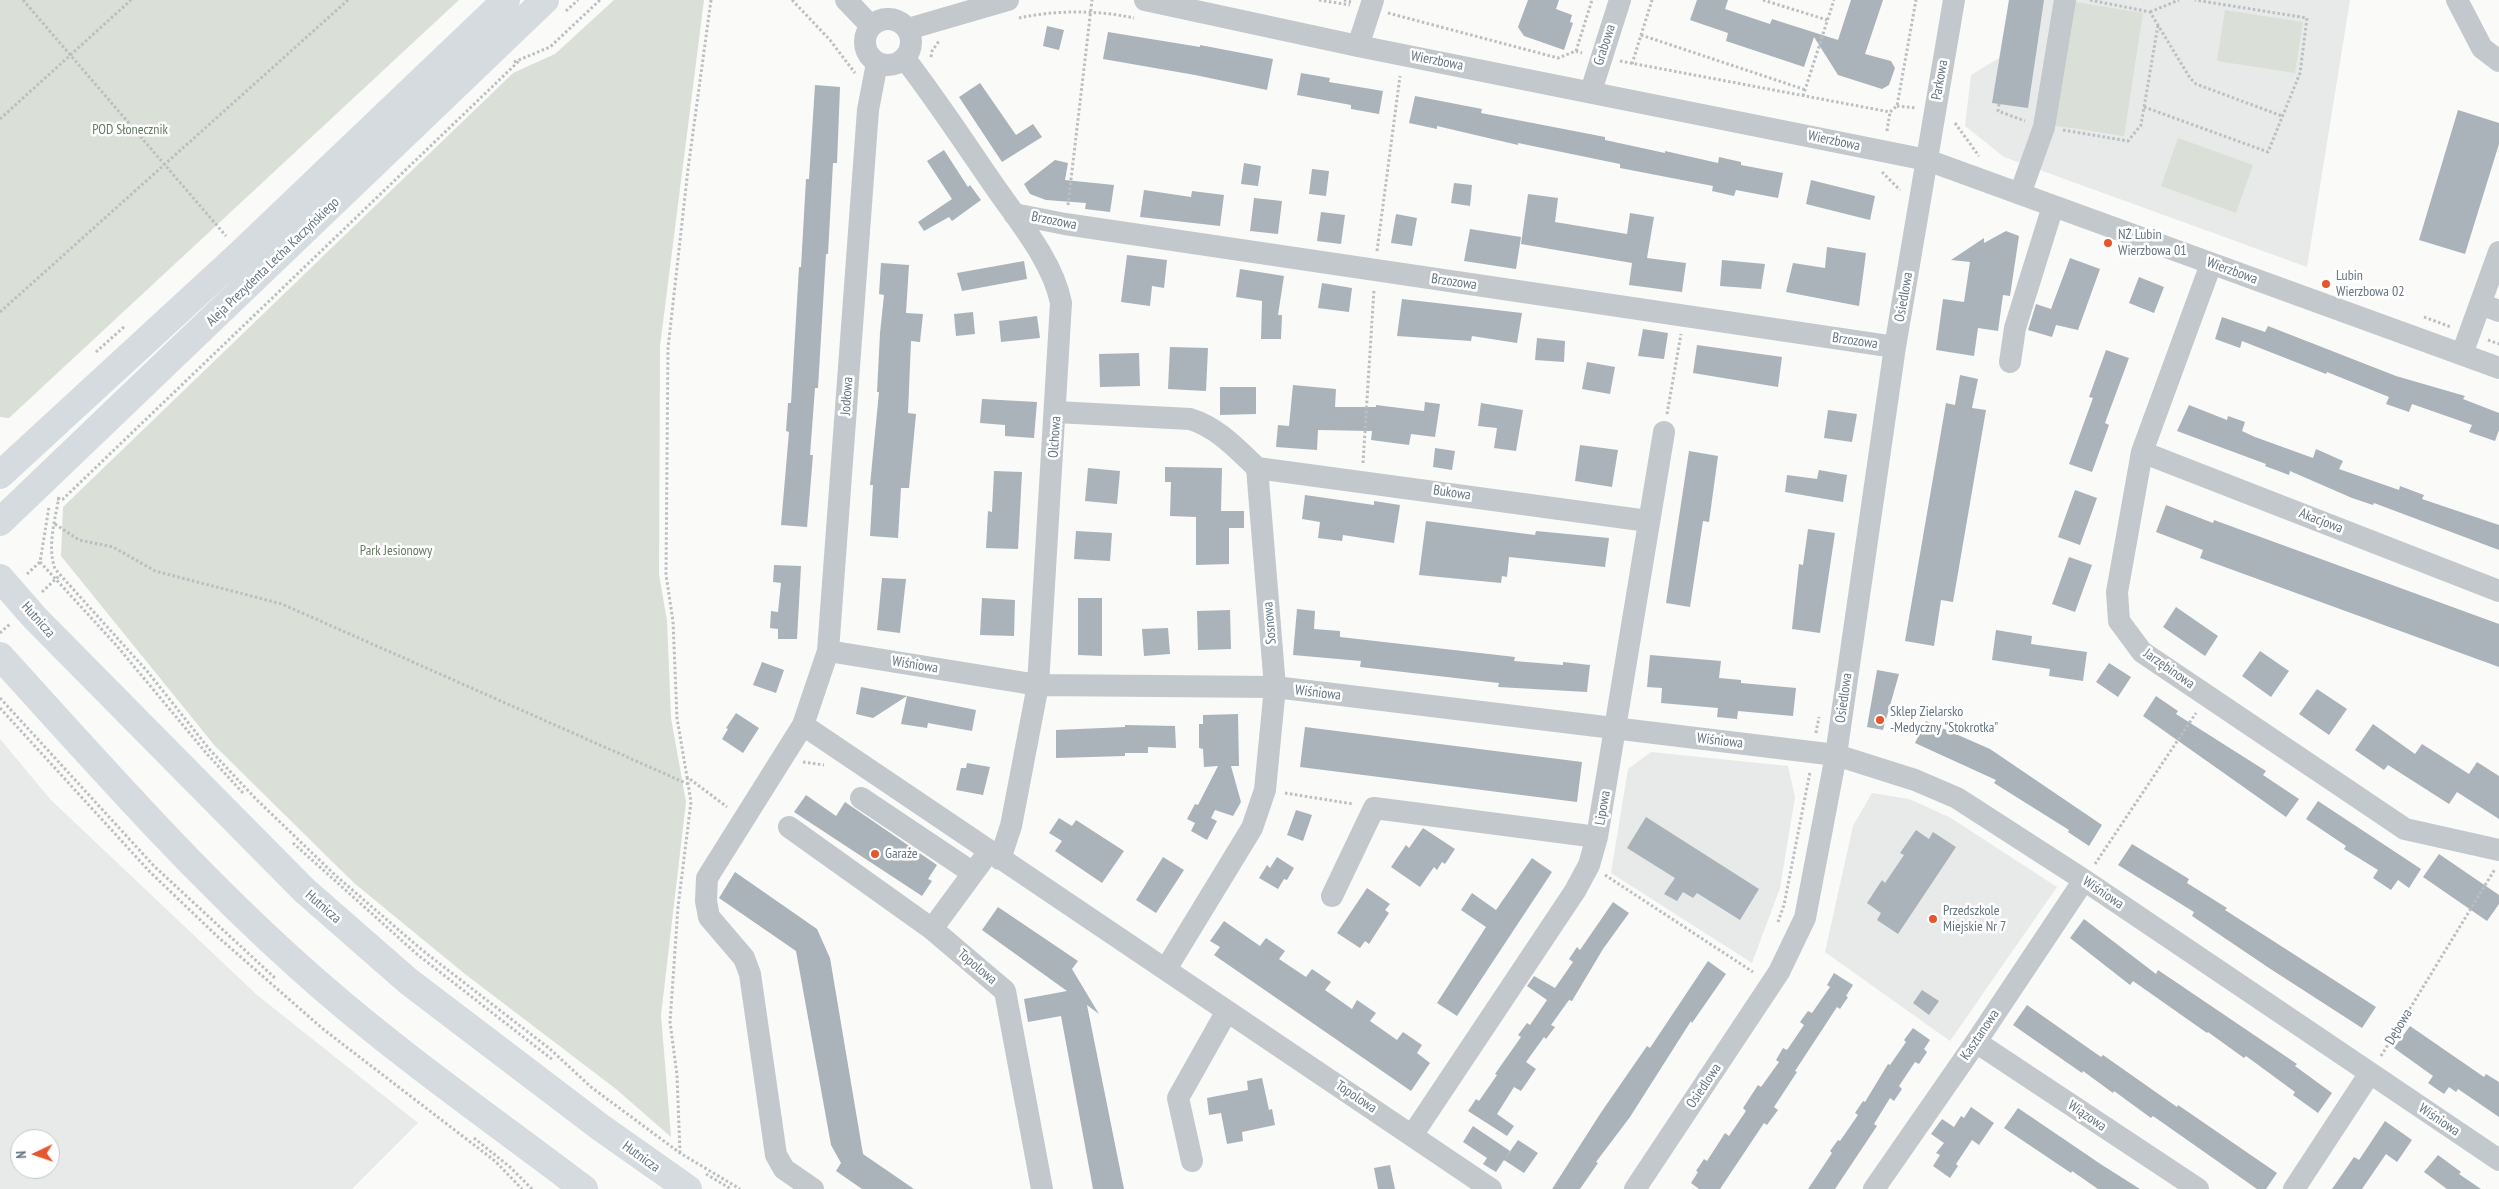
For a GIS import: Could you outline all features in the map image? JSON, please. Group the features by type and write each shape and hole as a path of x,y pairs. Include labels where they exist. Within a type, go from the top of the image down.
{"main road":[{"name":"Aleja Prezydenta Lecha Kaczyńskiego","path":"0,475 240,254 506,0"},
{"name":"Aleja Prezydenta Lecha Kaczyńskiego","path":"0,522 545,0"},
{"name":"Hutnicza","path":"5,584 35,618 190,778 304,890 408,981 600,1127 688,1189"},
{"path":"0,656 142,813 224,897 313,980 401,1050 584,1189"}],"street":[{"path":"846,0 870,26"},
{"name":"Grabowa","path":"1591,91 1620,0"},
{"name":"Parkowa","path":"1927,160 1954,0"},
{"path":"2020,194 2044,127 2064,0"},
{"path":"2457,0 2482,48 2499,61"},
{"path":"1358,46 1372,4"},
{"path":"908,29 1012,9"},
{"name":"Wierzbowa","path":"1144,10 1358,46 1591,91 1927,160 2211,264 2466,344 2499,368"},
{"path":"886,18 894,19 908,29 911,44 904,59 896,64 886,65 877,63 869,56 864,46 865,35 870,26 886,18"},
{"name":"Olchowa","path":"904,59 926,86 1014,214 1055,278 1061,303 1056,412 1038,685 1011,826 994,855"},
{"name":"Jodłowa","path":"812,1189 784,1169 776,1155 750,974 744,958 709,917 706,901 707,878 803,725 828,652 868,110 877,63"},
{"name":"Osiedlowa","path":"1635,1189 1779,972 1805,918 1836,755 1895,347 1927,160"},
{"path":"2010,362 2015,328 2053,206"},
{"name":"Brzozowa","path":"1014,214 1065,224 1895,347"},
{"path":"2466,344 2490,308 2497,263"},
{"name":"Jarzębinowa","path":"2211,264 2142,452 2118,592 2119,621 2142,652 2405,829 2499,850"},
{"path":"1056,412 1190,419 1202,423 1217,432 1257,468"},
{"name":"Lipowa","path":"1413,1134 1575,891 1589,865 1598,837 1664,432"},
{"name":"Akacjowa","path":"2142,452 2499,591"},
{"name":"Bukowa","path":"1257,468 1648,521"},
{"name":"Sosnowa","path":"1166,969 1252,828 1265,790 1275,687 1257,468"},
{"name":"Wiśniowa","path":"828,652 1038,685 1275,687 1836,755 1915,780 1957,798 2084,880 2499,1160"},
{"name":"Topolowa","path":"803,725 994,855 1413,1134 1485,1187"},
{"path":"861,798 973,873"},
{"path":"1332,896 1374,808 1598,837"},
{"name":"Topolowa","path":"789,827 932,929 1005,990 1042,1189"},
{"path":"932,929 973,873 994,855"},
{"name":"Kasztanowa","path":"1874,1189 1976,1042 2084,880"},
{"path":"1192,1161 1178,1098 1227,1011"},
{"name":"Wiązowa","path":"1976,1042 2198,1189"},
{"path":"2294,1189 2370,1074"}],"path":[{"path":"23,0 240,254"},
{"path":"0,119 131,0"},
{"path":"0,312 348,0"},
{"path":"506,65 550,47 600,0"},
{"path":"680,1159 677,1075 670,1022 678,907 691,802 677,718 674,621 666,575 668,348 688,169 711,0"},
{"path":"792,0 830,40 857,76 872,84"},
{"path":"1065,224 1092,0"},
{"path":"1319,0 1372,4 1558,58 1576,51 1632,64 1890,112 1898,106 1916,0"},
{"path":"1576,51 1592,0"},
{"path":"1632,64 1652,0"},
{"path":"1763,0 1827,20"},
{"path":"1803,96 1834,0"},
{"path":"2090,0 2150,12 2179,0"},
{"path":"2144,107 2268,152 2300,73 2308,18 2195,0"},
{"path":"1012,9 1034,15 1115,14 1144,10"},
{"path":"2150,12 2190,78 2196,84 2282,116"},
{"path":"1999,104 1998,111 2044,127 2128,141 2141,125 2158,25"},
{"path":"1641,35 1806,90"},
{"path":"926,86 934,80 930,64 932,50 940,39"},
{"path":"5,584 40,562 49,508 55,500 63,499 516,66"},
{"path":"1391,74 1410,78"},
{"path":"1953,121 1978,156 1986,159"},
{"path":"269,293 423,145"},
{"path":"1873,170 1882,172 1900,188 1900,194"},
{"path":"1664,432 1684,316"},
{"path":"2423,316 2466,344 2499,344"},
{"path":"60,494 51,552 55,569 147,671 210,750 256,799 335,875 422,950 550,1049 591,1087 680,1152 740,1189"},
{"path":"54,524 79,540 113,547 155,571 282,604 688,784"},
{"path":"40,562 117,646 207,754 260,810"},
{"path":"2084,880 2207,696"},
{"path":"1777,927 1784,905 1819,714"},
{"path":"687,777 744,819"},
{"path":"1265,790 1374,808"},
{"path":"287,838 418,955 558,1064"},
{"name":"Dębowa","path":"2370,1074 2499,862"},
{"path":"1589,865 1753,972"},
{"path":"1748,980 1757,965"},
{"path":"576,1080 680,1159 730,1189"}],"shaded area":[{"path":"2009,0 2350,0 2307,267 2004,157 1965,126 1971,75 1999,58"},
{"path":"0,739 51,800 257,995 418,1123 352,1189 0,1189"},
{"path":"1651,752 1788,766 1795,797 1780,888 1752,963 1611,873 1628,769"},
{"name":"Przedszkole Miejskie Nr 7","path":"1872,793 1909,799 1951,818 2057,887 1950,1041 1825,952 1853,826"}],"green space":[{"name":"POD Słonecznik","path":"0,0 459,0 9,418 0,417"},
{"name":"Park Jesionowy","path":"614,0 704,0 660,346 659,574 667,621 671,718 686,802 661,1015 671,1137 616,1089 465,974 354,883 215,746 61,556 63,507 513,73 555,54"},
{"path":"2070,1 2143,13 2124,136 2051,125"},
{"path":"2225,10 2303,22 2295,73 2217,61"},
{"path":"2178,138 2253,165 2236,213 2161,186"}],"building":[{"path":"1528,0 1559,0 1556,9 1572,15 1570,22 1573,23 1564,50 1524,36 1518,27"},
{"path":"1697,0 1728,0 1725,9 1770,24 1772,19 1838,40 1851,0 1883,0 1865,54 1891,61 1895,68 1889,85 1882,89 1838,75 1814,37 1804,67 1726,41 1728,33 1690,20"},
{"path":"2009,0 2044,0 2028,108 1992,103"},
{"path":"1047,26 1064,30 1059,50 1043,46"},
{"path":"1108,32 1200,47 1200,45 1273,59 1267,90 1103,59"},
{"path":"1301,73 1330,78 1329,82 1383,91 1379,114 1351,109 1351,105 1297,95"},
{"path":"980,83 1016,135 1033,124 1042,137 1002,162 959,97"},
{"path":"815,85 840,87 837,163 833,163 818,388 815,388 810,455 813,455 807,527 781,525 789,432 786,431 788,403 791,403 799,267 801,267 806,179 809,179"},
{"path":"1415,96 1482,109 1481,113 1605,137 1605,140 1665,153 1665,151 1718,163 1719,157 1741,162 1741,165 1783,173 1778,198 1736,190 1734,196 1712,191 1713,186 1620,168 1620,164 1518,143 1518,145 1437,126 1437,129 1409,123"},
{"path":"2458,110 2499,123 2499,144 2465,254 2419,240"},
{"path":"944,150 968,187 970,185 981,200 952,221 949,217 924,231 918,222 952,199 927,161"},
{"path":"1055,160 1068,163 1065,180 1114,185 1110,212 1085,209 1086,203 1046,200 1030,194 1024,184"},
{"path":"1244,163 1261,166 1258,186 1241,184"},
{"path":"1312,169 1329,171 1326,196 1309,194"},
{"path":"1811,180 1875,196 1870,220 1806,204"},
{"path":"1454,183 1472,185 1470,206 1451,203"},
{"path":"1144,190 1191,197 1192,191 1224,195 1220,226 1140,217"},
{"path":"1528,194 1558,198 1555,222 1627,234 1630,213 1654,217 1647,258 1686,263 1682,292 1629,285 1632,263 1521,244"},
{"path":"1254,198 1282,201 1278,234 1250,231"},
{"path":"1321,212 1345,215 1341,244 1317,241"},
{"path":"1396,214 1417,218 1412,246 1391,243"},
{"path":"1470,229 1521,237 1516,269 1464,261"},
{"path":"2006,231 2019,236 2010,296 2003,295 1998,331 1978,328 1974,356 1936,350 1943,299 1964,302 1970,262 1951,260 1984,238 1984,243"},
{"path":"1827,247 1866,253 1859,306 1786,292 1793,263 1825,268"},
{"path":"1127,255 1167,260 1164,288 1152,286 1150,306 1121,302"},
{"path":"2070,258 2100,269 2078,330 2056,325 2052,337 2028,330 2036,304 2051,309"},
{"path":"1722,260 1765,264 1761,289 1720,286"},
{"path":"1024,261 1027,279 962,291 957,273"},
{"path":"881,263 909,265 906,313 923,314 920,342 911,341 908,413 916,414 909,488 901,488 898,538 870,536 873,485 870,485 879,392 877,392 880,333 884,295 879,294"},
{"path":"1240,269 1284,276 1278,315 1282,315 1281,339 1261,339 1262,301 1236,297"},
{"path":"2139,277 2164,287 2154,313 2129,303"},
{"path":"1322,283 1352,288 1349,312 1318,308"},
{"path":"1402,299 1522,313 1517,343 1472,336 1471,341 1397,336"},
{"path":"973,312 975,334 956,336 954,314"},
{"path":"1037,316 1040,338 1001,342 999,321"},
{"path":"2222,317 2265,332 2268,326 2396,376 2465,396 2463,399 2499,413 2499,430 2495,441 2469,432 2472,425 2412,404 2409,412 2386,404 2389,397 2242,341 2240,348 2215,339"},
{"path":"1643,329 1668,333 1664,359 1638,356"},
{"path":"1537,338 1565,341 1564,362 1535,360"},
{"path":"1697,345 1782,357 1778,387 1693,373"},
{"path":"1170,347 1208,348 1206,391 1168,389"},
{"path":"2106,350 2129,358 2105,423 2109,425 2092,472 2069,464 2093,398 2089,397"},
{"path":"1139,353 1140,386 1100,387 1099,354"},
{"path":"1587,362 1615,367 1610,394 1582,389"},
{"path":"1960,375 1978,379 1972,408 1986,410 1953,602 1941,600 1934,646 1905,641 1946,403 1955,405"},
{"path":"1293,385 1336,389 1335,407 1376,407 1376,405 1424,411 1425,402 1440,404 1435,437 1411,434 1409,445 1371,440 1372,431 1318,430 1317,450 1276,447 1278,425 1289,426"},
{"path":"1220,387 1256,387 1256,414 1220,415"},
{"path":"982,399 1037,402 1034,438 1005,436 1005,425 980,423"},
{"path":"1481,403 1523,410 1516,451 1494,448 1497,428 1478,426"},
{"path":"2189,405 2227,420 2228,416 2245,422 2242,431 2255,437 2313,458 2316,449 2343,461 2339,469 2399,490 2400,486 2424,495 2422,499 2499,525 2499,550 2374,503 2373,505 2352,498 2290,471 2289,475 2265,466 2266,464 2177,431"},
{"path":"1828,410 1857,414 1852,442 1824,438"},
{"path":"1580,445 1618,450 1612,487 1575,481"},
{"path":"1435,448 1455,451 1452,470 1433,467"},
{"path":"1689,451 1718,456 1709,522 1703,521 1690,607 1666,603"},
{"path":"1165,467 1222,468 1221,511 1244,511 1244,528 1229,528 1229,564 1196,565 1196,517 1170,516 1171,482 1165,482"},
{"path":"1088,468 1120,471 1117,504 1085,501"},
{"path":"1819,470 1847,475 1843,502 1785,492 1787,475 1817,479"},
{"path":"994,471 1022,472 1018,549 986,548 988,511 992,512"},
{"path":"2075,490 2097,498 2080,545 2058,537"},
{"path":"1305,495 1374,505 1374,501 1400,505 1394,543 1343,535 1342,541 1318,538 1320,522 1302,519"},
{"path":"2166,505 2213,523 2214,520 2499,624 2499,667 2200,558 2203,550 2156,532"},
{"path":"1426,521 1535,535 1536,531 1609,538 1605,567 1509,557 1507,577 1502,576 1501,583 1419,575"},
{"path":"1808,529 1835,533 1820,633 1792,629 1799,564 1803,565"},
{"path":"1076,531 1112,533 1110,561 1074,559"},
{"path":"2069,557 2092,565 2075,612 2052,604"},
{"path":"774,565 801,566 797,639 778,639 778,629 770,628 771,611 778,612 781,583 773,582"},
{"path":"882,578 906,579 900,633 877,630"},
{"path":"982,598 1015,600 1014,636 980,635"},
{"path":"1078,598 1102,598 1102,656 1078,655"},
{"path":"2176,607 2218,636 2205,656 2163,627"},
{"path":"1297,609 1315,611 1314,629 1340,631 1340,637 1515,657 1514,661 1563,665 1563,662 1590,665 1587,692 1498,687 1499,683 1360,667 1361,661 1293,655"},
{"path":"1230,610 1231,649 1198,650 1197,611"},
{"path":"1168,628 1170,654 1144,656 1142,629"},
{"path":"1996,630 2032,636 2031,644 2087,652 2083,681 2049,676 2050,669 1992,660"},
{"path":"2260,651 2289,671 2271,697 2242,676"},
{"path":"1650,655 1721,661 1719,678 1741,680 1741,683 1796,688 1793,716 1738,711 1737,719 1717,717 1718,708 1661,703 1662,688 1647,687"},
{"path":"762,662 784,670 776,693 753,685"},
{"path":"2109,663 2131,677 2118,697 2096,682"},
{"path":"1877,670 1899,674 1883,730 1867,727"},
{"path":"861,687 907,696 873,718 856,714"},
{"path":"2317,689 2347,709 2329,735 2299,714"},
{"path":"907,696 976,710 972,731 928,723 927,728 901,724"},
{"path":"2156,696 2178,711 2176,714 2266,771 2263,775 2299,799 2286,817 2143,716"},
{"path":"736,713 759,728 743,753 722,739 728,729 726,728"},
{"path":"1238,714 1239,766 1231,766 1241,802 1233,816 1215,810 1211,818 1217,821 1207,840 1191,831 1195,823 1187,819 1195,804 1198,805 1218,766 1204,767 1203,749 1199,748 1199,724 1203,724 1203,715"},
{"path":"1926,721 1990,749 2102,825 2089,846 2068,832 2069,830 1994,783 1996,780 1915,743"},
{"path":"2373,724 2415,754 2422,744 2469,774 2477,762 2499,776 2499,819 2457,792 2449,804 2388,765 2384,770 2355,750"},
{"path":"1125,725 1175,726 1176,748 1148,747 1148,753 1125,753 1125,756 1056,758 1056,730 1125,727"},
{"path":"1305,727 1582,762 1577,802 1300,767"},
{"path":"967,763 990,767 983,795 956,790 961,768 966,768"},
{"path":"806,795 836,816 845,802 937,865 928,879 932,881 922,896 794,812"},
{"path":"2318,801 2421,869 2409,888 2398,880 2391,890 2373,878 2378,870 2344,849 2346,846 2306,819"},
{"path":"1296,810 1312,815 1303,841 1287,835"},
{"path":"1646,817 1759,889 1740,920 1697,893 1693,898 1683,892 1677,901 1664,894 1675,878 1627,848"},
{"path":"1059,818 1072,826 1076,820 1124,851 1102,883 1055,851 1062,841 1049,833"},
{"path":"1423,828 1455,849 1445,864 1442,862 1437,870 1434,867 1420,887 1391,867 1406,845 1409,848"},
{"path":"1916,830 1929,839 1933,832 1956,847 1898,934 1877,920 1881,913 1867,903 1882,880 1885,883 1904,855 1900,853"},
{"path":"2132,844 2189,879 2187,883 2227,908 2225,910 2376,1007 2362,1028 2192,916 2194,912 2118,865"},
{"path":"2439,854 2499,895 2499,904 2487,921 2423,877"},
{"path":"1163,857 1184,870 1156,913 1136,900"},
{"path":"1277,857 1294,868 1287,880 1284,879 1278,889 1259,878 1267,865 1270,868"},
{"path":"1532,858 1552,872 1457,1016 1437,1003 1486,927 1461,910 1472,893 1496,910"},
{"path":"735,872 817,929 830,958 863,1154 914,1189 862,1189 836,1171 841,1163 831,1145 796,951 719,898"},
{"path":"1367,888 1390,904 1385,910 1389,913 1369,944 1365,941 1360,948 1337,933"},
{"path":"1613,902 1629,913 1603,949 1572,1001 1569,1000 1551,1025 1555,1027 1546,1039 1544,1037 1526,1062 1536,1069 1521,1091 1514,1087 1497,1114 1514,1126 1507,1136 1468,1111 1476,1099 1479,1101 1497,1075 1495,1074 1521,1037 1518,1035 1527,1023 1530,1025 1547,1000 1527,986 1534,976 1555,988 1573,962 1569,959 1577,947 1580,950"},
{"path":"998,907 1078,961 1072,969 1099,1014 1087,1005 1124,1189 1093,1189 1061,1016 1028,1022 1024,999 1067,991 982,930"},
{"path":"2084,919 2156,974 2158,970 2297,1064 2295,1066 2332,1093 2318,1113 2293,1095 2295,1092 2246,1056 2244,1058 2133,981 2130,985 2070,938"},
{"path":"1224,921 1260,946 1266,938 1285,951 1279,959 1306,977 1312,969 1331,982 1325,990 1352,1009 1357,1000 1376,1013 1370,1021 1397,1040 1403,1032 1422,1045 1417,1053 1430,1063 1411,1091 1214,955 1220,947 1210,941"},
{"path":"1708,961 1726,974 1692,1023 1691,1021 1630,1117 1596,1162 1598,1163 1580,1189 1552,1189 1602,1111 1647,1046 1650,1048"},
{"path":"1834,973 1853,985 1840,1009 1837,1007 1795,1071 1797,1072 1774,1107 1778,1110 1767,1125 1764,1123 1720,1189 1699,1189 1691,1183 1698,1172 1696,1171 1704,1159 1707,1161 1725,1133 1729,1136 1746,1111 1743,1108 1758,1085 1761,1087 1779,1062 1776,1060 1783,1048 1787,1050 1804,1025 1800,1022 1808,1011 1812,1013 1830,987 1827,985"},
{"path":"1922,990 1939,1001 1929,1015 1913,1003"},
{"path":"2027,1005 2101,1057 2103,1055 2177,1107 2178,1105 2277,1173 2266,1189 2257,1189 2153,1116 2151,1118 2114,1091 2113,1093 2083,1071 2082,1073 2013,1025"},
{"path":"2410,1026 2484,1077 2486,1074 2499,1082 2499,1117 2458,1089 2456,1092 2449,1087 2444,1094 2428,1083 2433,1076 2394,1048"},
{"path":"1913,1028 1930,1040 1924,1049 1927,1052 1919,1064 1915,1062 1899,1086 1902,1089 1894,1101 1890,1098 1874,1124 1877,1126 1835,1189 1808,1189 1832,1153 1830,1151 1838,1140 1840,1141 1858,1115 1855,1113 1863,1101 1865,1102 1888,1064 1890,1065 1906,1042 1904,1040"},
{"path":"1262,1078 1269,1110 1272,1109 1275,1125 1242,1132 1243,1141 1227,1144 1221,1113 1209,1115 1207,1098 1248,1090 1247,1081"},
{"path":"1971,1107 1994,1123 1979,1145 1972,1140 1956,1164 1958,1166 1950,1178 1933,1166 1940,1155 1936,1153 1944,1143 1931,1134 1942,1119 1954,1127 1961,1116 1964,1118"},
{"path":"2018,1108 2140,1189 2098,1189 2072,1171 2071,1173 2004,1128"},
{"path":"2385,1121 2412,1140 2397,1162 2386,1154 2362,1189 2332,1189 2354,1157 2359,1160"},
{"path":"1473,1126 1510,1151 1496,1172 1483,1164 1487,1158 1463,1142"},
{"path":"1518,1140 1538,1153 1524,1173 1504,1160"},
{"path":"2438,1155 2461,1172 2459,1174 2481,1189 2447,1189 2424,1172"},
{"path":"1390,1165 1395,1189 1378,1189 1374,1168"}],"place":[{"name":"NŻ Lubin Wierzbowa 01","path":"2108,243"},
{"name":"Lubin Wierzbowa 02","path":"2326,284"},
{"name":"Sklep Zielarsko -Medyczny \"Stokrotka\"","path":"1880,720"},
{"name":"Garaże","path":"875,854"},
{"name":"Przedszkole Miejskie Nr 7","path":"1933,919"}]}
